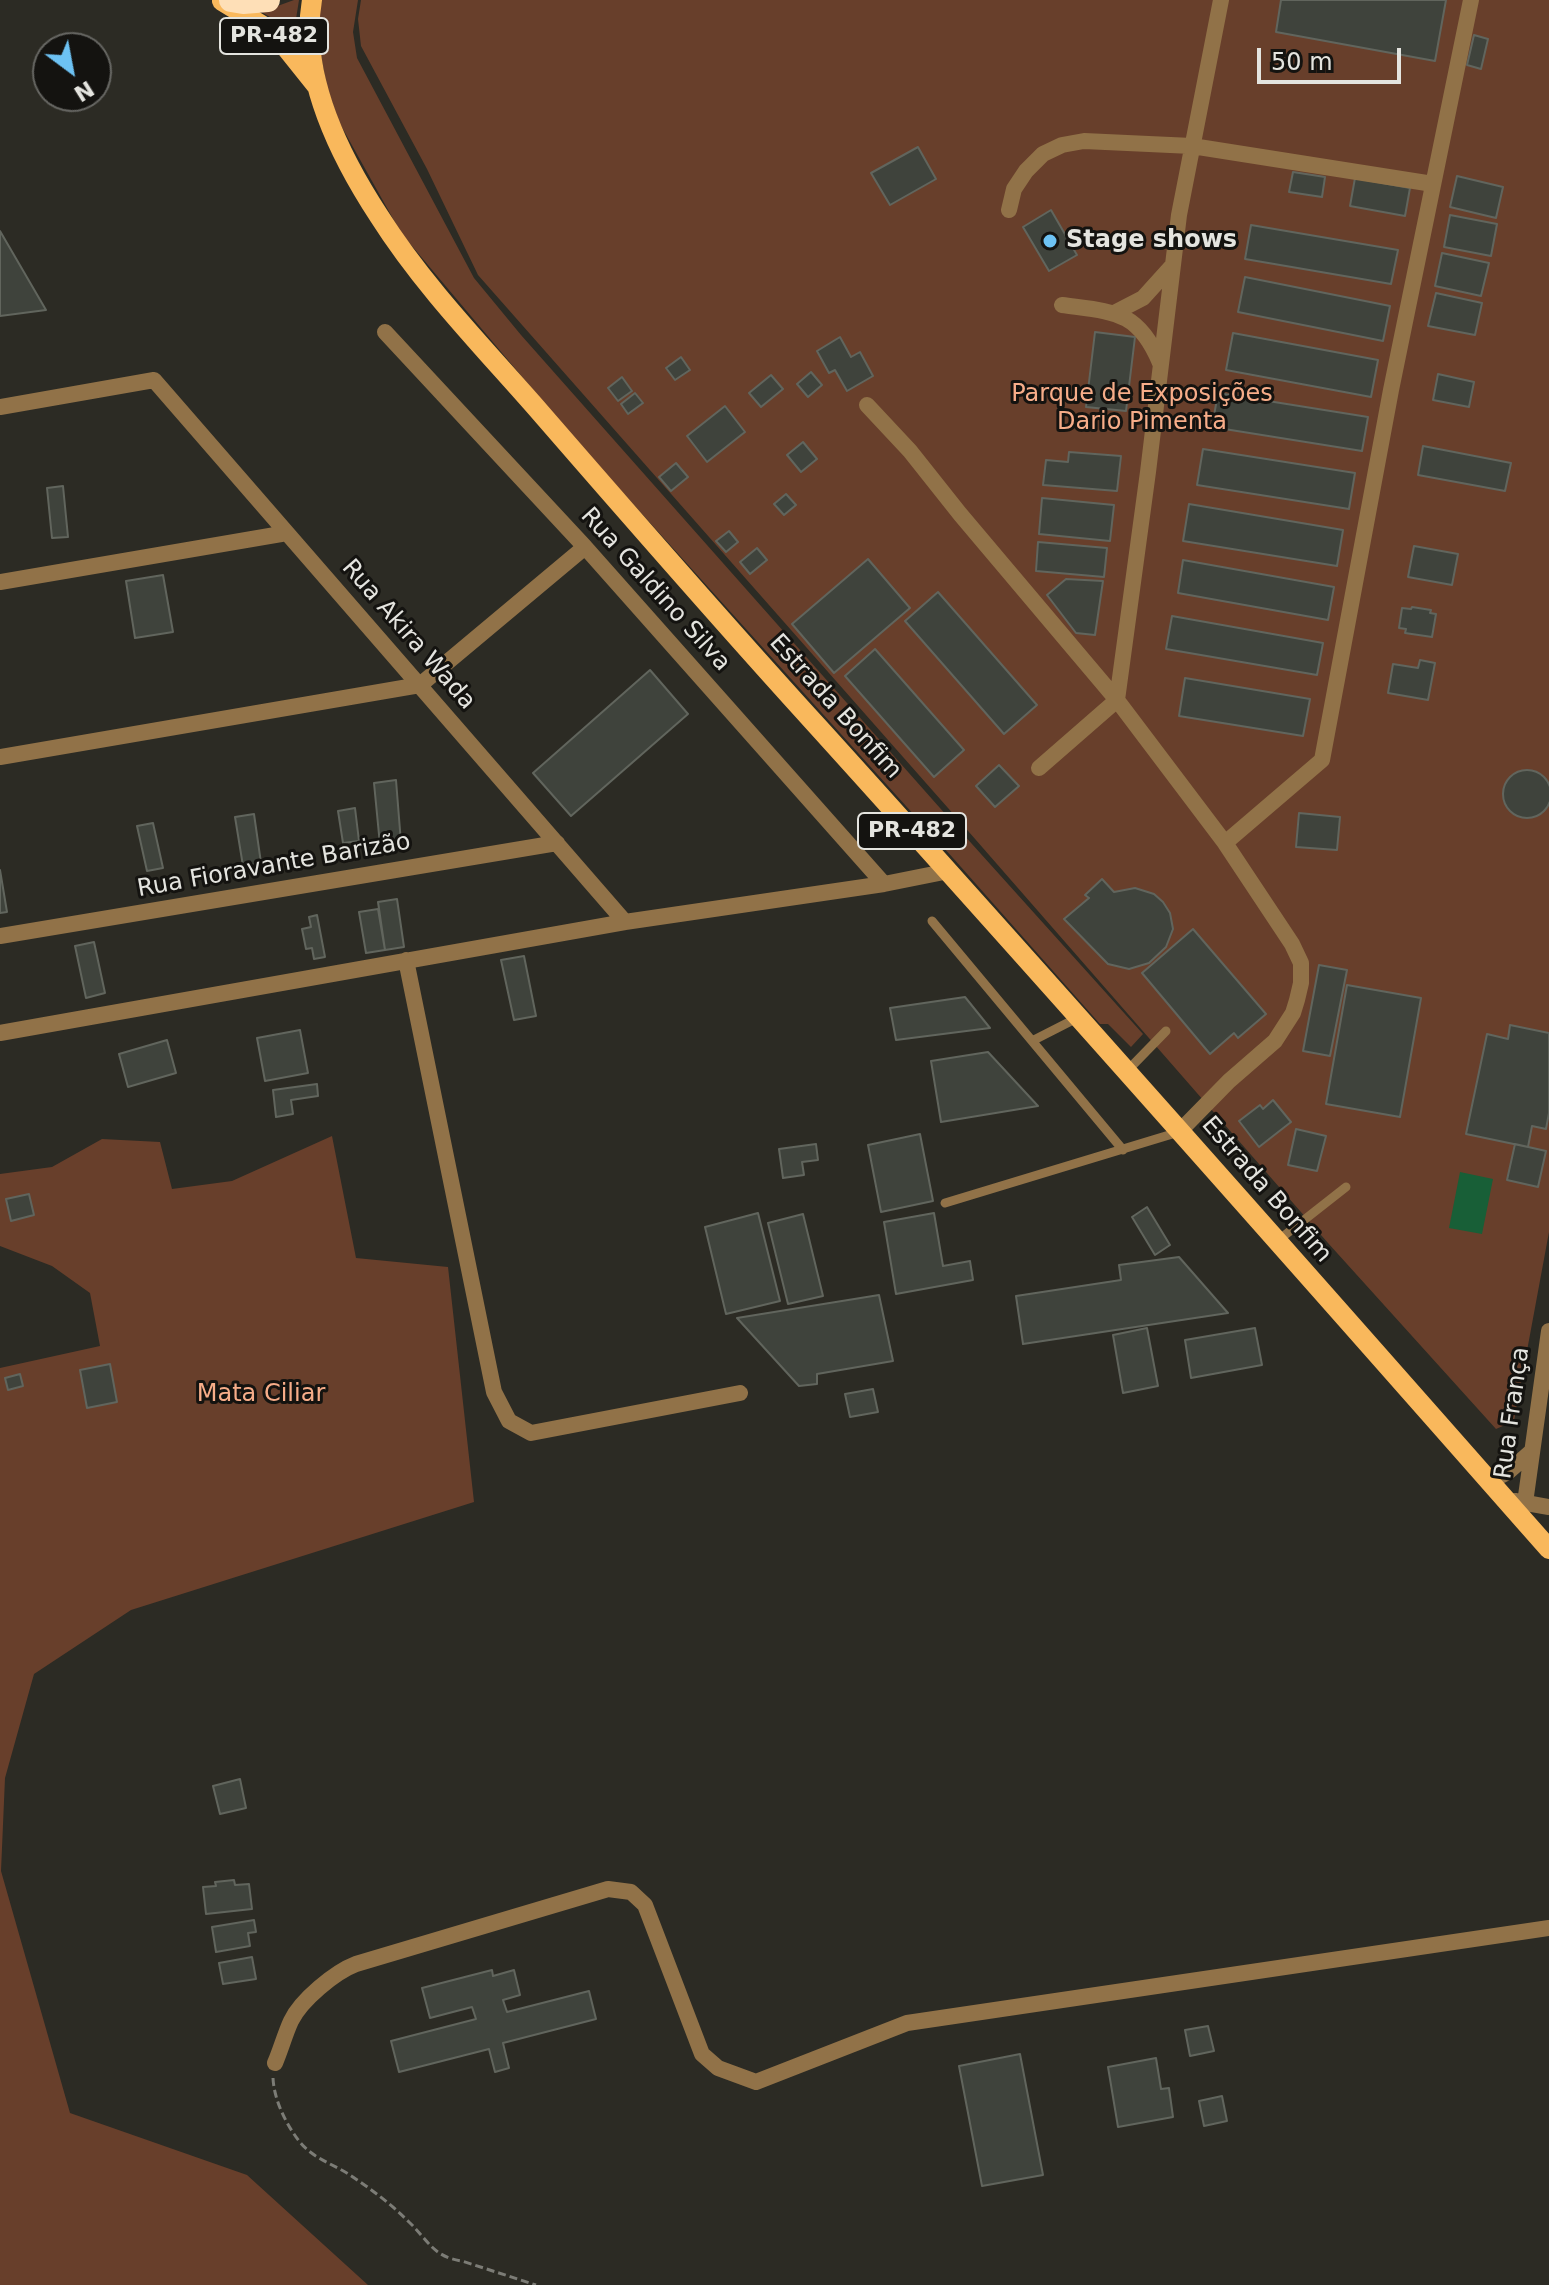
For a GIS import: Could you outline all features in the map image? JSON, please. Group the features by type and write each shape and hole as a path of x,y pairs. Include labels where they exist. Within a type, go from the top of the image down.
{"highway":[{"path":"231,0 268,0"}],"main road":[{"name":"Estrada Bonfim","path":"221,0 268,29 316,85"},
{"name":"Estrada Bonfim","path":"312,0 309,27 316,85 356,176 400,248 626,511 1276,1242 1490,1481 1515,1501 1549,1549"}],"street":[{"path":"1039,768 1117,700 1179,215 1221,0"},
{"path":"1225,843 1322,760 1391,390 1471,0"},
{"path":"1009,210 1014,189 1043,154 1062,145 1084,141 1192,146 1433,184"},
{"path":"1114,313 1143,298 1172,266"},
{"path":"1062,305 1114,313 1139,326 1152,343 1161,364"},
{"name":"Rua Galdino Silva","path":"385,332 585,547 884,884"},
{"name":"Rua Akira Wada","path":"0,407 154,380 625,922"},
{"path":"867,405 903,443 1117,700 1225,843 1292,944 1301,963 1301,983 1293,1013 1275,1041 1229,1081 1180,1131"},
{"path":"0,582 287,533"},
{"path":"0,757 420,685 585,547"},
{"name":"Rua Fioravante Barizão","path":"0,936 557,843"},
{"path":"0,1033 625,922 884,884 949,871"},
{"path":"406,960 494,1392 509,1421 531,1433 740,1393"},
{"name":"Rua França","path":"1515,1501 1532,1451 1549,1331"},
{"path":"1490,1481 1508,1472 1532,1451"},
{"path":"1515,1501 1549,1507"},
{"path":"275,2063 292,2019 340,1970 608,1889 631,1892 645,1905 702,2054 718,2068 756,2082 907,2023 1549,1928"}],"lane":[{"path":"932,921 1123,1150"},
{"path":"1032,1041 1079,1017"},
{"path":"1127,1071 1166,1031"},
{"path":"945,1203 1180,1131"},
{"path":"1276,1242 1346,1187"}],"path":[{"path":"275,2063 274,2086 281,2111 299,2141 312,2154 349,2174 390,2205 438,2254 449,2260 462,2261 536,2285"}],"green space":[{"path":"299,0 296,19 298,44 270,17 258,10"},
{"path":"322,0 358,0 353,32 357,58 474,278 521,335 1143,1034 1131,1047 1108,1024 1100,1024 577,442 401,233 339,122 327,87 316,29"},
{"name":"Parque de Exposições Dario Pimenta","path":"361,0 1549,0 1549,1232 1514,1421 1496,1429 1328,1243 478,275 427,169 361,46 358,19"},
{"name":"Mata Ciliar","path":"332,1136 356,1258 448,1267 474,1502 131,1610 34,1674 5,1778 1,1871 70,2113 247,2175 368,2285 0,2285 0,1368 100,1346 90,1293 52,1266 0,1246 0,1174 52,1167 102,1139 160,1142 172,1189 232,1181"}],"shaded area":[{"path":"1460,1172 1493,1179 1482,1234 1449,1228"}],"building":[{"path":"1281,0 1446,0 1435,61 1276,32"},
{"path":"1474,35 1488,39 1481,69 1467,65"},
{"path":"918,147 936,179 890,205 871,173"},
{"path":"1293,172 1325,177 1322,197 1289,192"},
{"path":"1457,176 1503,187 1496,218 1450,207"},
{"path":"1355,178 1410,188 1405,216 1350,206"},
{"name":"Stage shows","path":"1051,210 1077,255 1049,271 1023,227"},
{"path":"1450,215 1497,224 1491,256 1444,247"},
{"path":"1251,225 1398,250 1391,284 1245,259"},
{"path":"0,231 46,310 0,316"},
{"path":"1442,253 1489,263 1481,296 1435,286"},
{"path":"1245,277 1390,306 1383,341 1238,312"},
{"path":"1436,293 1482,303 1475,335 1428,326"},
{"path":"1095,332 1135,337 1126,411 1086,407"},
{"path":"1233,333 1378,360 1371,397 1226,370"},
{"path":"840,337 851,357 860,352 873,376 847,391 835,370 829,373 817,351"},
{"path":"681,357 690,370 675,380 666,368"},
{"path":"811,372 822,385 808,397 797,384"},
{"path":"1438,374 1474,382 1469,407 1433,400"},
{"path":"771,375 783,389 761,407 749,393"},
{"path":"622,377 632,391 618,401 608,388"},
{"path":"635,393 643,403 628,414 621,404"},
{"path":"1218,393 1368,417 1362,451 1212,427"},
{"path":"725,406 745,432 707,462 687,436"},
{"path":"803,442 817,459 801,472 787,455"},
{"path":"1423,446 1511,463 1505,491 1418,475"},
{"path":"1203,449 1355,473 1349,509 1197,485"},
{"path":"1069,452 1121,456 1117,491 1043,485 1046,460 1068,462"},
{"path":"676,463 688,477 671,491 659,477"},
{"path":"63,486 68,537 52,538 47,488"},
{"path":"786,494 796,505 784,515 774,504"},
{"path":"1042,498 1114,505 1110,541 1039,534"},
{"path":"1189,504 1343,530 1337,566 1183,541"},
{"path":"729,531 738,542 726,552 716,541"},
{"path":"1038,542 1107,548 1104,577 1036,571"},
{"path":"1414,546 1458,554 1452,585 1408,577"},
{"path":"757,548 767,560 750,574 740,562"},
{"path":"868,559 910,608 834,673 792,624"},
{"path":"1183,560 1334,587 1328,620 1178,593"},
{"path":"163,575 173,632 135,638 126,581"},
{"path":"1066,579 1103,581 1095,635 1076,633 1047,595"},
{"path":"938,592 1037,705 1004,734 905,621"},
{"path":"1402,608 1431,610 1430,613 1436,614 1432,637 1405,633 1406,629 1399,628"},
{"path":"1172,616 1323,643 1317,675 1166,649"},
{"path":"875,649 964,750 934,777 845,676"},
{"path":"1420,660 1435,663 1428,700 1388,693 1393,664 1418,668"},
{"path":"650,670 688,714 571,816 533,773"},
{"path":"1185,678 1310,699 1303,736 1179,716"},
{"path":"999,765 1019,786 995,807 976,786"},
{"path":"1527,770 1544,777 1551,794 1544,811 1527,818 1510,811 1503,794 1510,777"},
{"path":"396,780 401,843 380,845 374,783"},
{"path":"355,808 359,841 343,843 338,811"},
{"path":"1299,813 1340,817 1337,850 1296,847"},
{"path":"254,814 261,863 243,866 235,817"},
{"path":"153,823 163,868 147,871 137,826"},
{"path":"0,870 7,912 0,913"},
{"path":"1102,879 1114,892 1135,888 1154,894 1170,913 1173,929 1166,947 1149,963 1129,969 1108,964 1064,919 1089,898 1085,895"},
{"path":"397,899 404,947 385,950 378,902"},
{"path":"378,909 385,950 366,953 359,912"},
{"path":"317,915 325,957 314,959 312,948 306,949 302,929 311,927 309,917"},
{"path":"1193,929 1266,1014 1238,1038 1234,1033 1210,1054 1142,973"},
{"path":"94,942 105,993 86,998 75,946"},
{"path":"524,956 536,1016 514,1020 501,960"},
{"path":"1319,965 1347,970 1330,1056 1303,1051"},
{"path":"1347,985 1421,998 1400,1117 1326,1104"},
{"path":"965,997 990,1028 896,1040 890,1008"},
{"path":"1510,1025 1549,1033 1549,1113 1546,1129 1532,1126 1528,1147 1466,1134 1487,1034 1508,1039"},
{"path":"300,1030 308,1073 265,1081 257,1038"},
{"path":"167,1040 176,1073 128,1087 119,1054"},
{"path":"988,1052 1038,1106 941,1122 931,1061"},
{"path":"317,1084 318,1096 291,1100 293,1114 276,1117 273,1090"},
{"path":"1273,1100 1291,1122 1259,1147 1239,1121 1260,1105 1263,1109"},
{"path":"1296,1129 1326,1136 1317,1171 1288,1165"},
{"path":"920,1134 933,1201 881,1212 868,1145"},
{"path":"816,1144 818,1160 802,1162 804,1175 783,1178 779,1149"},
{"path":"1515,1144 1546,1151 1538,1187 1507,1180"},
{"path":"29,1194 34,1215 11,1221 6,1199"},
{"path":"1147,1207 1170,1245 1155,1255 1132,1217"},
{"path":"758,1213 780,1301 726,1314 705,1227"},
{"path":"934,1213 943,1266 970,1261 973,1280 896,1294 884,1222"},
{"path":"803,1214 823,1296 788,1304 768,1223"},
{"path":"1179,1257 1228,1313 1023,1344 1016,1296 1121,1280 1119,1265"},
{"path":"879,1295 893,1361 817,1374 817,1384 799,1386 737,1318"},
{"path":"1147,1328 1158,1386 1123,1393 1113,1335"},
{"path":"1255,1328 1262,1365 1191,1378 1185,1340"},
{"path":"110,1364 117,1402 87,1408 80,1370"},
{"path":"20,1374 23,1386 8,1390 5,1378"},
{"path":"873,1389 878,1412 850,1417 845,1394"},
{"path":"240,1779 246,1808 220,1814 213,1786"},
{"path":"234,1880 235,1885 249,1884 252,1909 206,1914 203,1887"},
{"path":"254,1920 256,1932 248,1933 250,1946 216,1952 212,1927"},
{"path":"252,1957 256,1979 223,1984 219,1963"},
{"path":"492,1970 493,1976 514,1970 520,1995 503,2000 507,2012 589,1991 596,2019 503,2043 509,2068 495,2072 489,2049 399,2072 391,2041 476,2019 472,2007 430,2018 422,1988"},
{"path":"1208,2026 1214,2051 1190,2056 1185,2030"},
{"path":"1020,2054 1043,2175 982,2186 959,2066"},
{"path":"1156,2058 1161,2089 1169,2088 1173,2117 1118,2127 1108,2067"},
{"path":"1222,2096 1227,2121 1204,2126 1199,2101"}],"place":[{"name":"Stage shows","path":"1050,241"}]}
